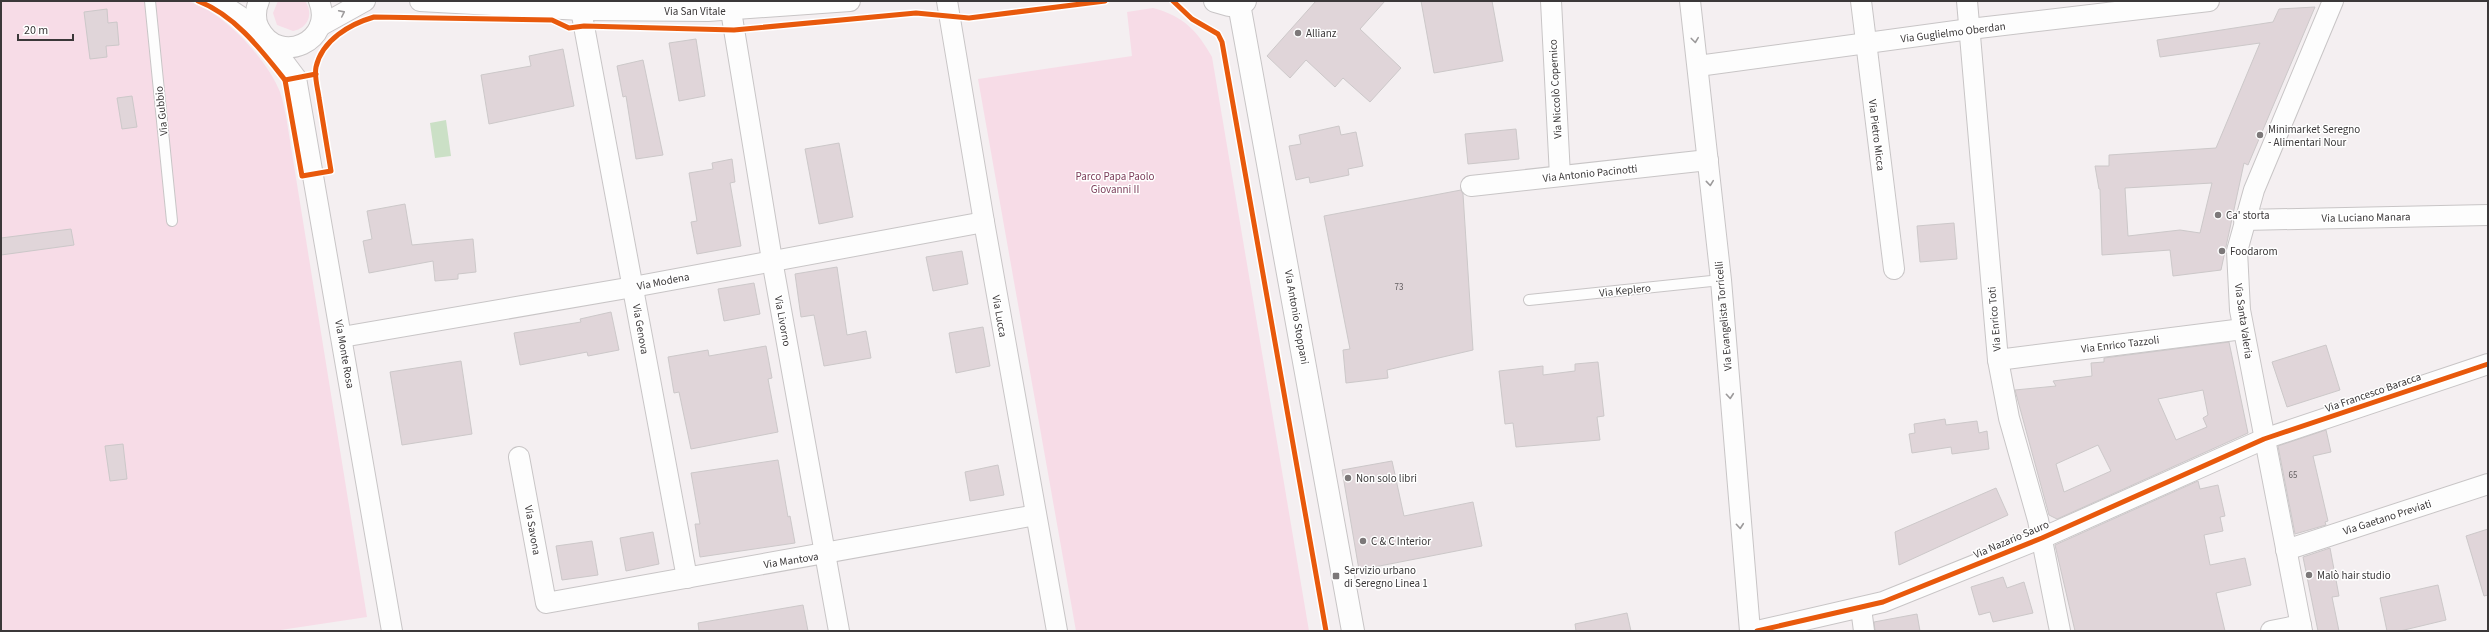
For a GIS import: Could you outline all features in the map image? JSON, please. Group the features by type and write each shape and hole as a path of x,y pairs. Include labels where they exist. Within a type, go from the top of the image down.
{"street":[{"path":"217,1 280,46 292,47 307,42 318,30 365,1"},
{"path":"258,1 256,14 264,35"},
{"path":"296,78 318,30 323,15 319,1"},
{"name":"Via San Vitale","path":"420,1 581,10 670,6 731,11 850,1"},
{"name":"Via Lucca","path":"947,1 984,222 1058,631"},
{"path":"1215,1 1229,5 1242,3"},
{"name":"Via Niccolò Copernico","path":"1551,1 1560,176"},
{"name":"Via Evangelista Torricelli","path":"1690,1 1721,280 1750,631"},
{"name":"Via Pietro Micca","path":"1861,1 1894,269"},
{"name":"Via Enrico Toti","path":"1967,1 1998,360 2009,418 2038,520 2060,631"},
{"name":"Via Guglielmo Oberdan","path":"1698,66 1970,29 2209,1"},
{"name":"Via Santa Valeria","path":"2301,628 2243,329 2239,304 2237,251 2244,220 2254,190 2333,1"},
{"name":"Via Antonio Stoppani","path":"1242,3 1353,631"},
{"name":"Via Genova","path":"581,10 687,578"},
{"name":"Via Livorno","path":"731,11 772,260 839,631"},
{"name":"Via Monte Rosa","path":"264,35 296,78 392,631"},
{"name":"Via Antonio Pacinotti","path":"1471,186 1708,160"},
{"name":"Via Luciano Manara","path":"2244,220 2488,215"},
{"name":"Via Modena","path":"342,337 633,287 772,260 984,222"},
{"name":"Via Enrico Tazzoli","path":"1998,360 2243,329"},
{"name":"Via Francesco Baracca","path":"2264,439 2488,364"},
{"name":"Via Nazario Sauro","path":"1756,631 1861,608 1894,598 2042,538 2264,439"},
{"name":"Via Savona","path":"519,457 546,603"},
{"name":"Via Gaetano Previati","path":"2286,550 2488,484"},
{"name":"Via Mantova","path":"546,603 825,555 1036,516"},
{"path":"1861,608 1864,631"},
{"path":"2271,631 2301,628"}],"lane":[{"name":"Via Gubbio","path":"150,1 172,221"},
{"name":"Via Keplero","path":"1529,300 1721,280"}],"green space":[{"path":"1,1 187,1 201,6 228,25 254,51 274,79 281,95 286,116 367,617 274,631 1,631"},
{"path":"278,1 305,1 309,11 306,24 293,31 277,25 273,13"},
{"name":"Parco Papa Paolo Giovanni II","path":"1153,8 1173,15 1188,25 1201,39 1212,57 1309,631 1076,631 978,79 1132,56 1127,12"}],"shaded area":[{"path":"446,120 451,156 435,158 430,123"}],"building":[{"path":"1316,1 1385,1 1360,29 1401,68 1370,102 1343,78 1335,87 1306,60 1290,78 1267,56"},
{"path":"1421,1 1492,1 1503,61 1434,73"},
{"path":"2315,7 2248,165 2244,163 2221,270 2173,276 2170,250 2102,255 2100,189 2095,166 2109,166 2109,155 2216,148 2260,43 2160,57 2157,40 2273,22 2279,9","holes":["2212,183 2200,233 2180,230 2128,236 2125,188"]},
{"path":"107,9 108,23 117,22 119,45 106,46 107,57 90,59 84,12"},
{"path":"696,39 705,96 679,101 669,43"},
{"path":"563,49 574,106 489,124 481,75 531,66 529,56"},
{"path":"643,60 663,155 636,159 626,96 623,97 617,66"},
{"path":"132,96 137,127 122,129 117,98"},
{"path":"1339,126 1341,135 1356,132 1363,166 1348,169 1349,175 1310,183 1309,177 1296,180 1289,146 1301,144 1299,135"},
{"path":"1516,129 1519,159 1468,164 1465,134"},
{"path":"839,143 853,217 819,224 805,149"},
{"path":"732,159 735,182 730,183 741,246 697,254 691,222 697,221 689,173 713,169 712,163"},
{"path":"1461,190 1463,194 1473,350 1387,370 1388,378 1346,383 1343,350 1350,349 1324,216"},
{"path":"405,204 412,245 473,239 476,272 458,274 458,279 435,281 433,261 369,273 363,241 372,239 367,211"},
{"path":"1954,223 1957,259 1920,262 1917,226"},
{"path":"71,229 74,245 1,255 1,238"},
{"path":"962,251 968,284 933,291 926,257"},
{"path":"837,267 847,335 866,331 871,358 824,366 814,315 801,317 795,274"},
{"path":"754,283 760,314 724,321 718,289"},
{"path":"611,312 619,350 588,356 587,352 520,365 514,333 581,322 580,319"},
{"path":"983,327 990,366 956,373 949,333"},
{"path":"2229,342 2248,433 2057,519 2049,515 2015,390 2056,386 2053,381 2092,376 2091,363 2104,362 2104,358","holes":["2203,390 2208,415 2203,418 2207,427 2176,440 2158,399","2098,445 2111,471 2064,492 2056,464"]},
{"path":"2326,345 2340,390 2287,407 2272,362"},
{"path":"766,346 772,378 768,379 778,432 691,449 679,392 674,393 668,357 708,350 709,356"},
{"path":"461,361 472,434 402,445 390,372"},
{"path":"1598,362 1604,416 1597,417 1600,440 1516,447 1513,423 1505,424 1499,371 1543,366 1543,375 1575,371 1575,364"},
{"path":"1945,419 1946,425 1977,421 1979,433 1987,431 1989,449 1952,454 1951,447 1912,453 1909,434 1915,433 1914,424"},
{"path":"2326,430 2331,452 2313,456 2328,521 2325,522 2326,525 2295,534 2278,446"},
{"path":"123,444 127,479 110,481 105,446"},
{"path":"778,460 788,517 790,516 795,543 700,557 695,524 700,524 691,473"},
{"path":"1392,461 1404,516 1473,502 1482,546 1359,570 1342,470"},
{"path":"998,465 1004,495 970,501 965,472"},
{"path":"2198,481 2200,489 2218,485 2225,516 2220,517 2223,531 2204,535 2210,565 2245,558 2251,585 2216,593 2225,631 2075,631 2055,545"},
{"path":"1996,488 2008,515 1899,565 1895,532"},
{"path":"2488,529 2488,595 2484,596 2466,536"},
{"path":"653,532 659,564 626,571 620,538"},
{"path":"592,541 598,575 562,580 556,546"},
{"path":"2330,548 2339,596 2332,597 2339,631 2318,631 2303,557"},
{"path":"2003,577 2007,588 2024,582 2033,613 1993,622 1990,612 1979,615 1971,587"},
{"path":"2438,585 2446,620 2400,631 2387,631 2380,598"},
{"path":"803,605 808,631 699,631 698,623"},
{"path":"1627,613 1631,631 1576,631 1575,624"},
{"path":"1917,614 1920,631 1875,631 1874,622"}],"cycle path":[{"path":"198,1 224,15 236,25 267,57 285,80 316,74"},
{"path":"285,80 302,176 331,171 316,79 316,67 319,57 324,49 338,34 356,24 374,17 552,20 569,28 584,26 734,30 916,13 969,18 1105,1"},
{"path":"1173,1 1192,19 1218,34 1222,42 1326,631"},
{"path":"1757,631 1883,602 2042,538 2264,439 2488,364"}],"place":[{"name":"Allianz","path":"1298,33"},
{"name":"Minimarket Seregno - Alimentari Nour","path":"2260,135"},
{"name":"Ca' storta","path":"2218,215"},
{"name":"Foodarom","path":"2222,251"},
{"name":"Non solo libri","path":"1348,478"},
{"name":"C & C Interior","path":"1363,541"},
{"name":"Malò hair studio","path":"2309,575"},
{"name":"Servizio urbano di Seregno Linea 1","path":"1336,576"}]}
